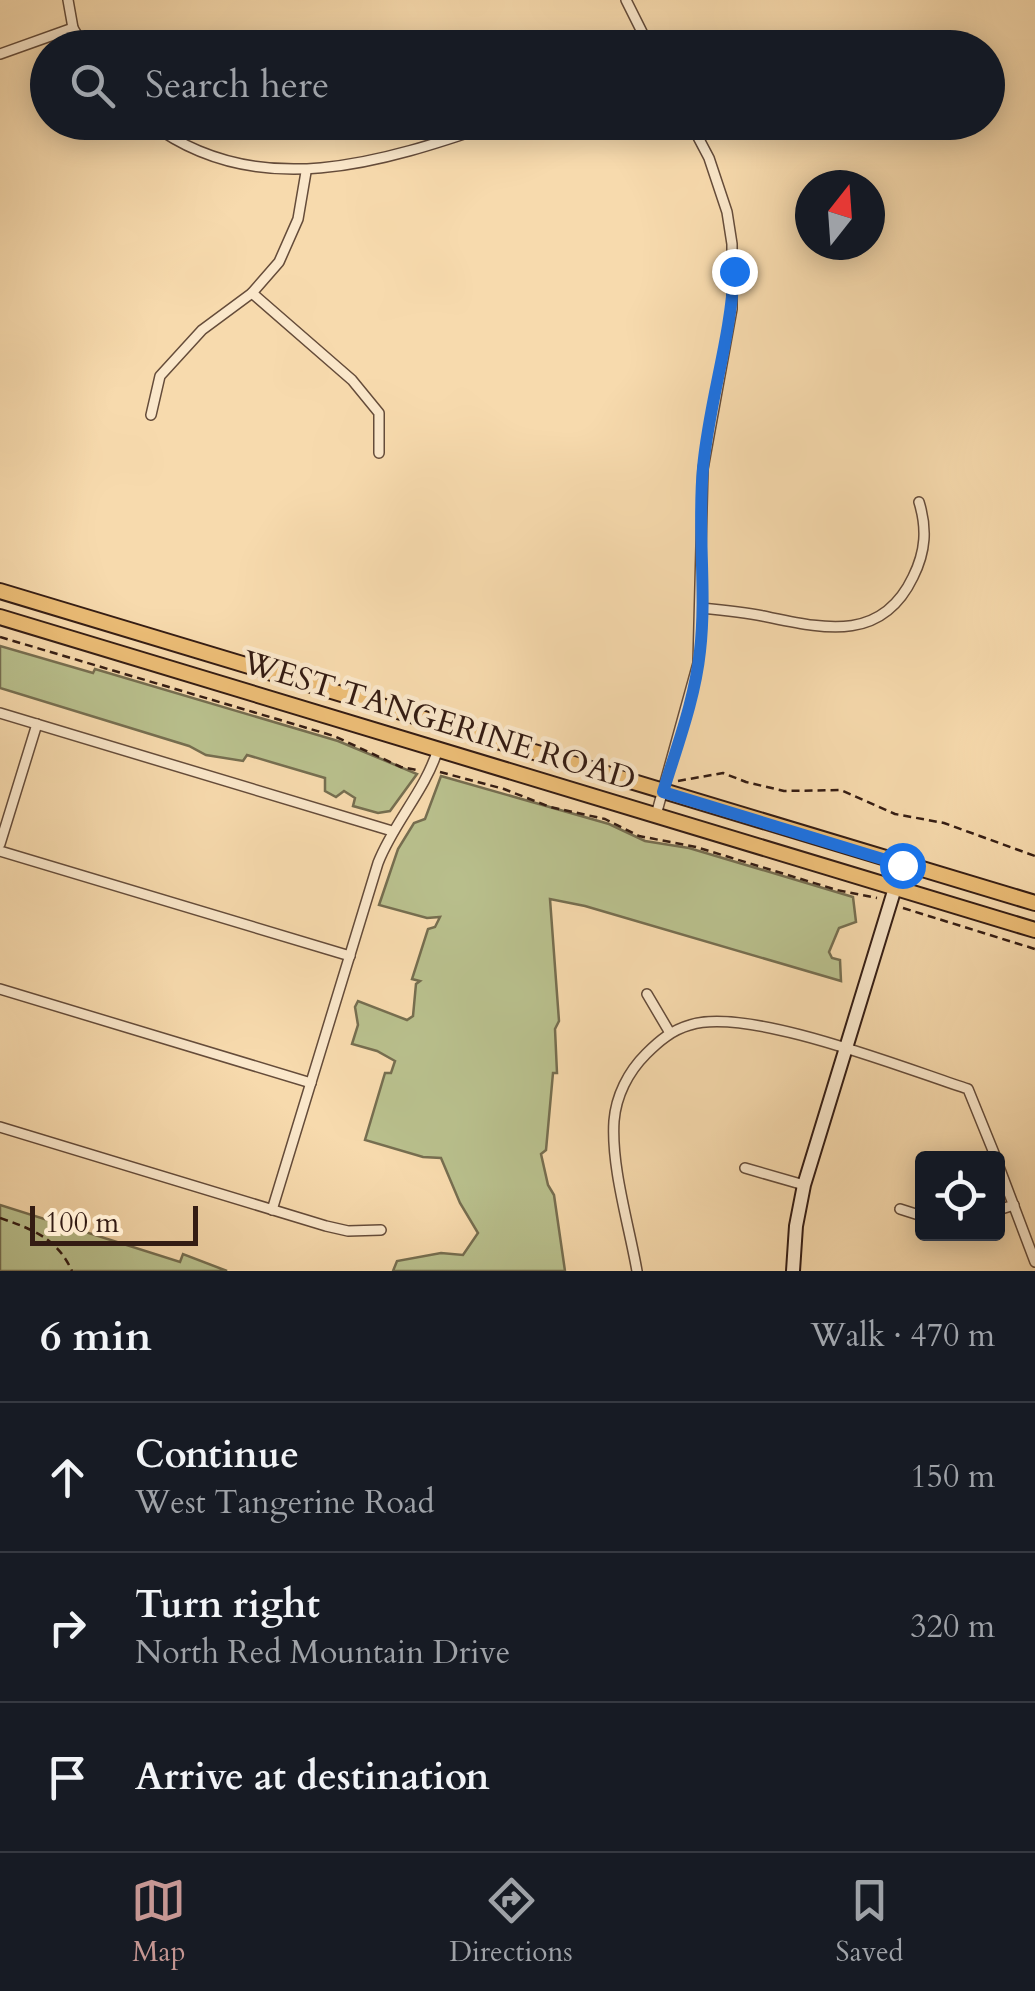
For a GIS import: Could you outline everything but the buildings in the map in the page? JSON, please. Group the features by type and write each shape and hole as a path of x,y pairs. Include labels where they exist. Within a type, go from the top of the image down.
{"main road":[{"name":"WEST TANGERINE ROAD","path":"0,591 665,787 1035,904"},
{"name":"WEST TANGERINE ROAD","path":"0,617 656,816 893,896 1035,930"}],"street":[{"path":"67,30 73,28 68,0"},
{"path":"626,0 641,30"},
{"path":"0,54 30,43"},
{"path":"178,140 208,154 247,164 306,172 377,161 443,140"},
{"path":"656,816 696,674 702,608 703,470 728,341 734,271 720,184 699,140"},
{"path":"150,415 160,376 202,330 252,294 278,262 298,219 306,172"},
{"path":"252,294 352,380 379,414 379,453"},
{"path":"702,608 827,629 869,621 899,599 918,568 926,535 919,502"},
{"path":"0,713 392,831"},
{"path":"36,724 0,848 350,956"},
{"path":"272,1210 374,876 392,831 427,780 438,749"},
{"path":"793,1271 804,1186 902,865"},
{"path":"0,989 311,1084"},
{"path":"647,994 670,1033"},
{"path":"637,1271 614,1141 614,1116 636,1064 670,1033 691,1024 714,1020 745,1022 968,1089 992,1151"},
{"path":"0,1127 348,1231 381,1230"},
{"path":"745,1168 804,1186"},
{"path":"1005,1183 1035,1262"},
{"path":"1005,1208 1014,1205"},
{"path":"900,1209 915,1214"}],"path":[{"path":"0,637 348,741 402,767 420,770"},
{"path":"440,772 605,820 645,838 893,896 1035,949"},
{"path":"665,787 723,773 784,791 836,789 896,814 953,826 1035,856"},
{"path":"0,1218 38,1230 72,1271"}],"green space":[{"path":"0,646 93,673 95,669 338,741 417,774 390,811 378,813 353,806 355,798 344,791 336,797 325,791 325,778 247,755 243,761 206,755 189,746 0,688"},
{"path":"441,776 609,824 645,841 689,848 853,897 856,922 839,928 829,952 832,958 840,960 841,981 550,899 559,1021 555,1029 557,1073 553,1073 546,1150 541,1154 554,1195 565,1271 393,1271 397,1261 441,1253 463,1255 478,1233 441,1158 423,1157 365,1140 385,1073 391,1073 395,1061 352,1044 358,1025 358,1001 407,1020 413,1016 416,984 420,981 412,979 428,929 435,927 440,917 427,918 379,905 398,849 414,823 425,819"},
{"path":"0,1205 180,1262 183,1254 227,1271 0,1271"}],"route":[{"path":"734,271 728,341 703,470 700,651 663,792 902,865"}]}
